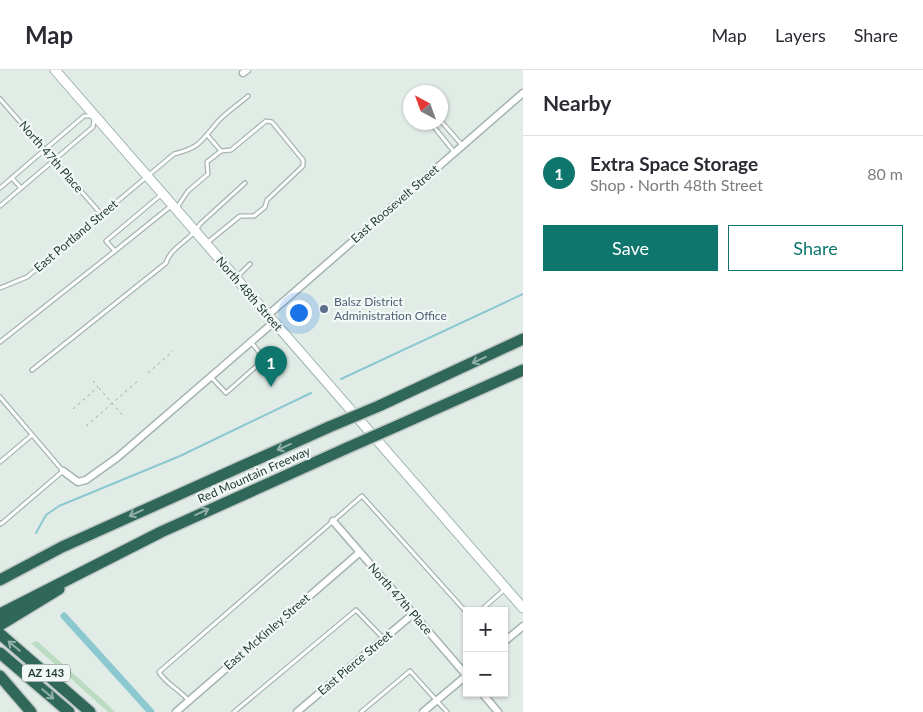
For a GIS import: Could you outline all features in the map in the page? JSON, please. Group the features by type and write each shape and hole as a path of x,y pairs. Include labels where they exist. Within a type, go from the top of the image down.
{"highway":[{"name":"Red Mountain Freeway","path":"0,580 62,547 523,340"},
{"name":"Red Mountain Freeway","path":"16,611 42,602 96,564 212,508 523,370"},
{"path":"398,426 523,379"},
{"path":"0,614 16,611"},
{"path":"0,625 16,611"},
{"name":"AZ 143","path":"0,634 90,712"},
{"name":"AZ 143","path":"0,653 70,712"},
{"path":"0,676 31,712"}],"street":[{"name":"North 48th Street","path":"55,70 523,608"},
{"name":"East Roosevelt Street","path":"63,471 78,482 94,475 251,342 271,318 523,93"},
{"name":"North 47th Place","path":"333,521 463,670"},
{"name":"East McKinley Street","path":"175,712 360,552"},
{"name":"East Pierce Street","path":"297,712 413,614"},
{"path":"508,639 523,626"},
{"path":"423,712 463,678"},
{"path":"485,697 498,712"}],"lane":[{"name":"East Portland Street","path":"0,288 27,277 174,154 190,150 208,136 215,125 248,96"},
{"name":"North 47th Place","path":"0,99 102,215"},
{"path":"0,188 84,116 95,116 94,127 0,206"},
{"path":"0,342 174,207 208,174 207,162 220,152 231,150 266,121 272,122 301,156 303,166 267,200 264,207 254,216 240,216 206,244"},
{"path":"448,129 462,146"},
{"path":"436,130 455,153"},
{"path":"208,136 220,152"},
{"path":"12,178 21,188"},
{"path":"32,370 166,263 168,256 196,232 200,224 246,183"},
{"path":"115,251 106,241 163,194"},
{"path":"236,278 250,264"},
{"path":"211,376 226,393 260,363 259,352 251,342"},
{"path":"0,397 63,471 1,523"},
{"path":"0,462 32,434"},
{"path":"188,700 182,693 164,680 159,672 362,496 463,609"},
{"path":"485,607 506,589"},
{"path":"234,712 356,610 384,639"},
{"path":"361,712 410,671 447,712"}],"path":[{"path":"148,373 173,351"},
{"path":"86,426 139,380"},
{"path":"93,381 124,417"},
{"path":"73,409 98,387"}],"green space":[{"path":"37,641 115,712 108,712 31,643"}],"waterway":[{"path":"341,379 523,294"},
{"path":"36,533 46,515 59,506 180,456 311,393"},
{"path":"64,616 151,712"}],"place":[{"name":"Balsz District Administration Office","path":"324,309"},
{"name":"Extra Space Storage","path":"271,387"}]}
